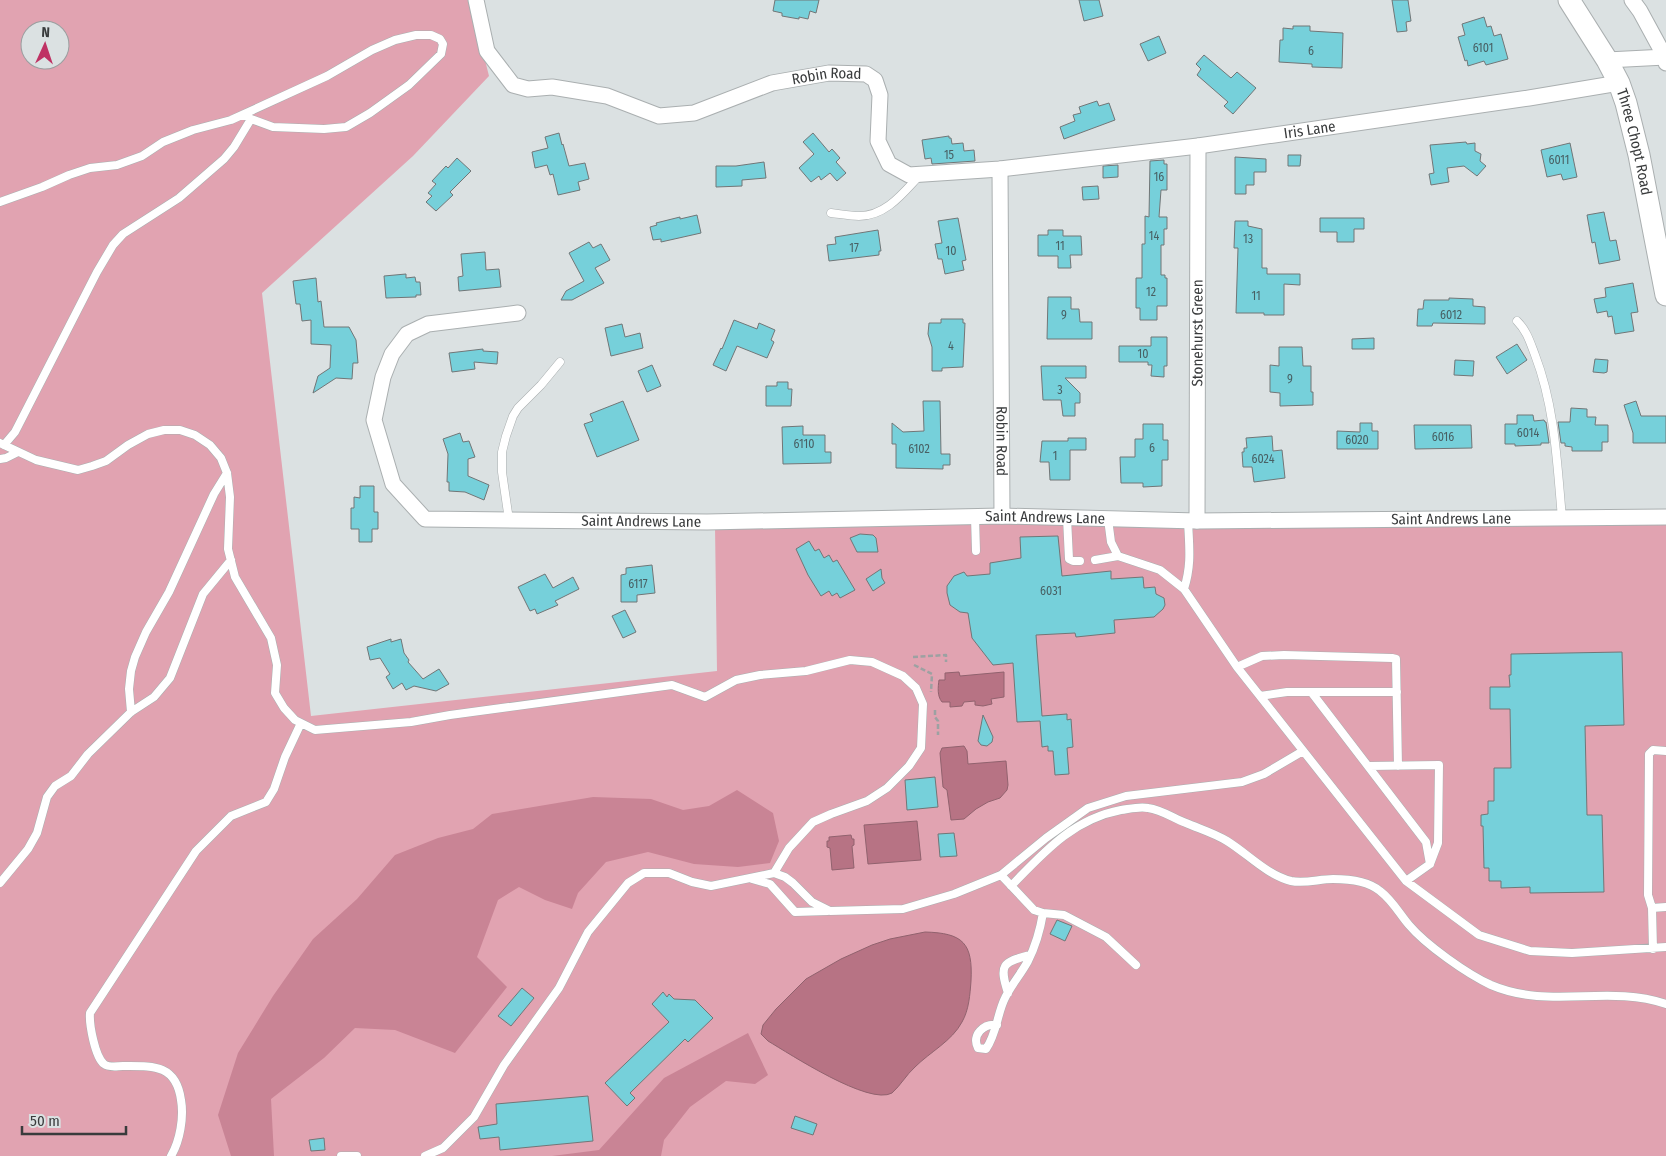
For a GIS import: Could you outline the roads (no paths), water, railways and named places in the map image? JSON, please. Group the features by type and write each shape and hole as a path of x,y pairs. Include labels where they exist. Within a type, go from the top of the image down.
{"main road":[{"name":"Three Chopt Road","path":"1569,0 1607,60 1618,83 1635,134 1666,296"}],"street":[{"name":"Robin Road","path":"476,0 487,51 513,85 528,89 552,87 607,96 659,116 694,113 772,83 828,73 866,74 875,80 880,94 878,141 889,164 909,175 1000,169 1002,516"},
{"path":"1632,0 1666,56 1666,63"},
{"path":"1607,60 1666,56"},
{"name":"Iris Lane","path":"1000,169 1198,146 1618,83"},
{"name":"Stonehurst Green","path":"1193,521 1198,146"},
{"name":"Saint Andrews Lane","path":"518,313 428,324 407,334 392,354 383,377 374,420 394,484 425,519 707,522 1002,516 1193,521 1666,517"}],"lane":[{"path":"0,202 76,172 90,168 117,165 142,156 163,142 193,130 231,120 244,114 327,76 372,50 395,40 416,35 431,35 440,39 444,44 441,54 409,86 346,127 324,129 273,127 251,120 244,114"},
{"path":"251,120 224,160 179,198 123,234 113,245 97,272 14,432 2,444 36,460 78,470 106,460 148,434 164,430 180,430 195,435 210,445 221,458 227,473 230,497 228,549 235,577 271,638 277,665 275,693 284,708 295,720 315,730 380,726 495,708 672,686 705,697 736,680 760,675 806,671 850,660 872,662 903,676 916,688 923,704 921,748 909,766 887,788 866,801 813,822 789,848 774,873"},
{"path":"831,213 861,216 878,212 895,202 921,174"},
{"path":"1518,321 1526,330 1546,388 1552,417 1562,518"},
{"path":"509,520 502,472 502,452 512,416 542,385 560,362"},
{"path":"0,459 18,452"},
{"path":"131,712 129,689 131,671 146,632 168,592 214,494 227,473"},
{"path":"975,517 976,551"},
{"path":"1067,518 1069,559 1080,561"},
{"path":"1108,519 1111,542 1118,556"},
{"path":"1184,588 1189,574 1193,521"},
{"path":"1095,560 1118,556 1160,570 1184,588 1237,666 1406,881 1478,935 1530,951 1572,953 1666,947"},
{"path":"0,883 28,849 38,833 47,797 56,786 71,776 88,754 131,712 154,697 170,678 203,594 231,560"},
{"path":"1237,666 1262,656 1284,655 1396,659 1398,766"},
{"path":"1260,696 1287,692 1397,692"},
{"path":"1312,693 1426,842 1430,864"},
{"path":"171,1156 176,1144 182,1106 178,1085 171,1074 158,1067 111,1066 104,1064 99,1057 90,1026 90,1013 196,851 231,816 266,802 274,789 285,757 302,723"},
{"path":"1653,949 1652,908 1648,895 1649,754 1653,750 1666,751"},
{"path":"744,879 758,880 770,884 795,912 903,909 954,894 1001,875 1046,838 1088,808 1126,796 1242,782 1264,774 1304,751"},
{"path":"1369,766 1439,765 1438,843 1430,864 1406,881"},
{"path":"1011,886 1051,845 1067,833 1109,812 1145,807 1164,812 1183,822 1217,834 1270,871 1291,881 1304,882 1340,879 1365,883 1378,889 1390,899 1410,926 1422,937 1452,962 1491,985 1524,995 1540,997 1620,995 1643,997 1666,1004"},
{"path":"425,1156 443,1148 474,1117 504,1065 559,988 588,932 628,883 644,873 670,873 692,882 711,886 774,873 786,877 812,902 830,911"},
{"path":"1001,875 1034,910 1064,916 1106,937 1136,965"},
{"path":"1652,908 1666,907"},
{"path":"997,1025 1005,998 1040,936 1043,913"},
{"path":"1008,993 1003,976 1006,964 1030,955"},
{"path":"341,1156 357,1156"}]}
